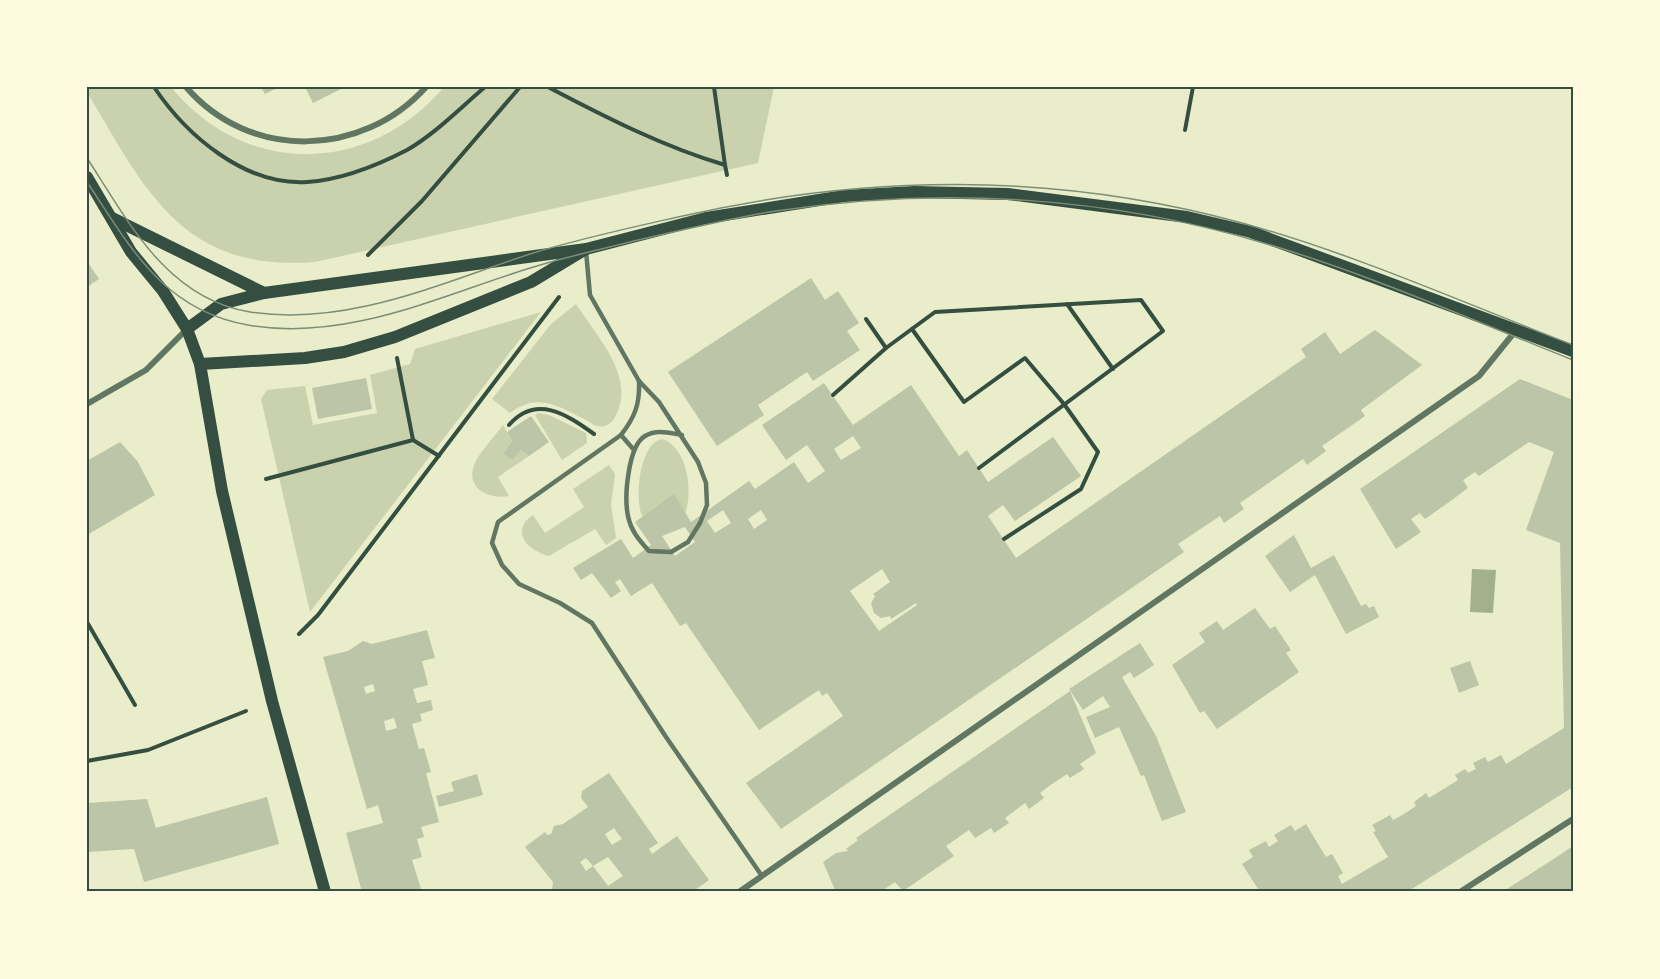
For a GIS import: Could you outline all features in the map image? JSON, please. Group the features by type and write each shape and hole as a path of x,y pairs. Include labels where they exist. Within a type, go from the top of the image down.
{"main road":[{"path":"87,177 131,252 163,291 187,329 200,364 222,491 272,701 325,892"},
{"path":"187,329 221,304 264,293 586,249 706,218 844,196 914,192 1008,194 1188,217 1251,232 1573,351"},
{"path":"111,218 264,293"},
{"path":"200,364 305,358 344,352 395,337 531,282 586,249"}],"street":[{"path":"186,87 202,105 239,127 287,141 317,141 353,136 391,119 409,105 426,87"},
{"path":"87,404 146,370 187,329"},
{"path":"739,892 1479,376 1517,329"},
{"path":"1460,892 1573,819"}],"lane":[{"path":"586,249 590,295 639,381 659,402 682,435 699,462 706,483 707,505 700,523 688,542 671,552 649,551 635,536 627,515 626,488 634,450 644,437 661,431 682,435"},
{"path":"639,381 639,400 633,419 621,435 520,504 498,522 492,543 502,565 519,584 560,603 592,623 666,737 762,876"},
{"path":"621,435 634,450"}],"path":[{"path":"368,255 422,201 520,87"},
{"path":"548,87 616,122 702,158 725,165"},
{"path":"714,87 727,176"},
{"path":"1185,130 1192,87"},
{"path":"299,634 318,615 559,297"},
{"path":"832,395 886,348 935,312 1141,300 1163,331 979,468"},
{"path":"1067,304 1113,369"},
{"path":"866,319 886,348"},
{"path":"912,329 964,402 1025,358 1064,404 1098,452 1081,489 1004,539"},
{"path":"396,357 413,440"},
{"path":"509,425 528,410 551,410 581,425 610,444"},
{"path":"266,479 413,440 439,456"},
{"path":"87,622 135,705"},
{"path":"87,761 148,750 246,711"}],"shaded area":[{"path":"87,87 171,87 201,117 235,138 271,150 308,154 344,150 380,137 414,116 444,87 774,87 758,163 315,262 269,262 232,254 200,239 173,218 150,192 129,162 87,92"},
{"path":"576,304 603,343 617,371 621,386 621,401 615,418 607,425 596,426 557,406 539,402 530,403 510,413 492,399 551,324"},
{"path":"541,312 310,612 261,399 267,390 305,386 313,425 377,413 370,375 410,364 415,349"},
{"path":"539,413 549,415 586,433 587,443 562,460 535,415"},
{"path":"503,425 512,441 503,454 513,460 521,450 529,456 498,477 509,496 500,497 478,489 472,476 477,459"},
{"path":"662,439 671,444 684,463 689,487 688,500 682,520 649,525 639,505 639,483 644,459 655,443"},
{"path":"609,465 615,474 611,505 616,538 606,545 595,529 549,556 528,545 522,534 522,527 526,521 533,515 545,533 584,507 573,489"},
{"path":"1472,569 1496,570 1493,613 1470,612"}],"building":[{"path":"261,87 279,87 265,94"},
{"path":"305,87 345,87 313,103"},
{"path":"87,261 99,279 87,287"},
{"path":"811,278 825,300 838,291 859,323 847,331 860,350 813,381 807,372 758,405 764,415 717,446 668,372"},
{"path":"1375,330 1422,365 1361,410 1365,416 1322,446 1326,451 1307,465 1303,459 1240,503 1244,509 1224,523 1220,516 1178,544 1184,552 781,829 746,783 843,716 827,693 822,696 819,690 759,730 686,623 680,626 652,583 631,596 620,579 615,582 621,591 611,598 592,573 581,580 573,568 621,539 633,558 651,545 635,522 674,494 691,522 749,481 755,489 794,462 808,483 825,471 807,445 786,460 762,425 824,383 853,425 911,385 959,456 967,450 988,482 1053,437 1081,476 1015,521 1003,505 988,516 1016,558 1306,357 1301,349 1325,332 1340,354","holes":["853,436 861,448 841,460 834,449","723,510 731,523 715,533 707,521","761,510 767,520 754,529 748,519","685,527 695,542 675,556 662,536","882,569 890,582 873,594 875,596 871,603 874,613 881,618 890,616 891,619 916,603 917,605 879,631 850,591"]},
{"path":"366,378 372,409 318,419 312,388"},
{"path":"1520,379 1573,400 1573,787 1407,892 1260,892 1242,864 1253,857 1249,850 1266,841 1269,847 1278,841 1274,835 1291,825 1295,831 1306,824 1326,857 1332,854 1343,873 1338,876 1342,884 1388,857 1373,832 1376,831 1372,825 1390,815 1393,820 1404,814 1416,806 1414,802 1426,793 1429,798 1458,780 1455,775 1465,769 1468,773 1476,769 1473,763 1485,757 1488,762 1501,755 1506,764 1564,728 1560,543 1526,530 1554,452 1529,442 1479,476 1475,472 1463,480 1468,488 1452,500 1425,519 1420,513 1411,519 1421,532 1396,549 1360,489"},
{"path":"531,416 549,442 529,456 521,450 513,460 503,454 512,441 507,432"},
{"path":"120,442 138,462 155,495 87,535 87,461"},
{"path":"1294,535 1311,568 1334,555 1361,606 1366,604 1369,608 1374,606 1379,617 1346,634 1315,575 1290,592 1265,556"},
{"path":"1255,608 1270,629 1275,626 1291,650 1286,653 1299,672 1217,729 1204,711 1200,713 1172,665 1205,642 1199,633 1217,621 1223,630"},
{"path":"427,630 435,658 422,661 428,685 413,689 417,703 431,700 433,710 420,714 422,721 412,724 419,749 424,748 431,772 426,773 439,822 421,827 424,837 417,839 422,857 412,860 422,892 362,892 346,833 383,823 378,805 367,809 323,657 348,651 363,641 372,644","holes":["373,684 375,691 366,694 364,687","394,718 397,728 386,731 384,721"]},
{"path":"1140,643 1154,665 1134,678 1130,672 1122,677 1156,736 1186,812 1162,821 1144,775 1141,776 1119,727 1095,738 1086,717 1110,707 1103,696 1083,710 1069,689"},
{"path":"1470,661 1479,685 1459,693 1450,668"},
{"path":"1070,691 1096,753 1080,764 1084,769 1070,778 1067,774 1052,784 1040,793 1044,798 1029,809 1025,803 1005,818 1009,823 994,833 991,828 975,838 969,830 946,846 954,856 903,891 895,882 880,892 830,892 835,890 823,862 836,853 848,851 846,849 858,840 856,838"},
{"path":"609,773 658,843 649,849 652,854 677,836 709,880 692,892 552,892 553,882 525,847 545,832 547,835 551,834 554,826 563,824 588,807 581,798 582,791","holes":["614,828 622,839 612,845 605,834","608,857 623,876 608,886 593,866","586,858 593,866 586,871 580,862"]},
{"path":"477,774 483,795 439,807 436,796 454,791 451,782"},
{"path":"267,797 279,844 144,882 134,849 87,852 87,803 147,799 156,828"},
{"path":"1573,846 1573,892 1502,892 1552,860"}],"tram line":[{"path":"87,158 135,231 173,274 195,291 221,304 250,312 286,315 358,308 393,300 566,243 748,203 819,193 890,187 960,185 1031,187 1102,194 1172,206 1242,223 1368,264 1573,345"},
{"path":"87,182 135,252 171,291 193,306 218,317 248,325 284,329 355,322 425,304 558,260 760,213 838,203 962,198 1023,200 1085,206 1146,215 1207,228 1306,256 1573,360"}]}
